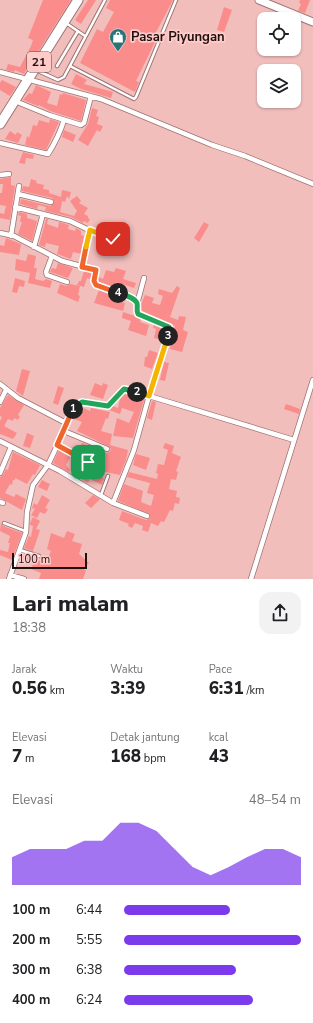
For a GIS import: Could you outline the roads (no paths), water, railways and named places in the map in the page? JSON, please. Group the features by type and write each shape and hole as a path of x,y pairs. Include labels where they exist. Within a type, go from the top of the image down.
{"highway":[{"name":"21","path":"0,124 78,0"}],"street":[{"path":"259,0 313,22"},
{"path":"0,72 101,99 138,113 212,145 245,156 313,184"},
{"path":"15,101 79,125 82,124 90,96"},
{"path":"0,143 48,154 52,146 56,143 64,120"},
{"path":"0,175 9,174"},
{"path":"11,236 19,186"},
{"path":"18,194 51,202"},
{"path":"15,208 70,221 110,237 117,242"},
{"path":"34,247 43,214"},
{"path":"82,267 90,230"},
{"path":"0,233 11,236 62,261 96,271 94,281 96,285 130,297 134,299 137,304"},
{"path":"52,256 47,274 67,282"},
{"path":"113,503 134,450 170,329 166,325 138,314 137,304 144,278"},
{"path":"251,579 313,380"},
{"path":"0,384 18,398 66,423"},
{"path":"24,579 10,577 26,532 27,512 33,485 48,465 73,409 82,402 108,406 124,389 294,440"},
{"path":"0,402 6,390"},
{"path":"64,431 107,450"},
{"path":"0,441 48,465 113,503 147,516"},
{"path":"57,445 88,462"},
{"path":"0,473 11,447"}],"lane":[{"path":"34,69 58,80 64,77 105,0"},
{"path":"70,66 134,99 176,0"},
{"path":"64,22 85,36"},
{"path":"57,66 78,31"},
{"path":"101,496 108,476"},
{"path":"4,523 26,532"},
{"path":"20,550 39,556"}],"place":[{"name":"Pasar Piyungan","path":"118,52"}]}
